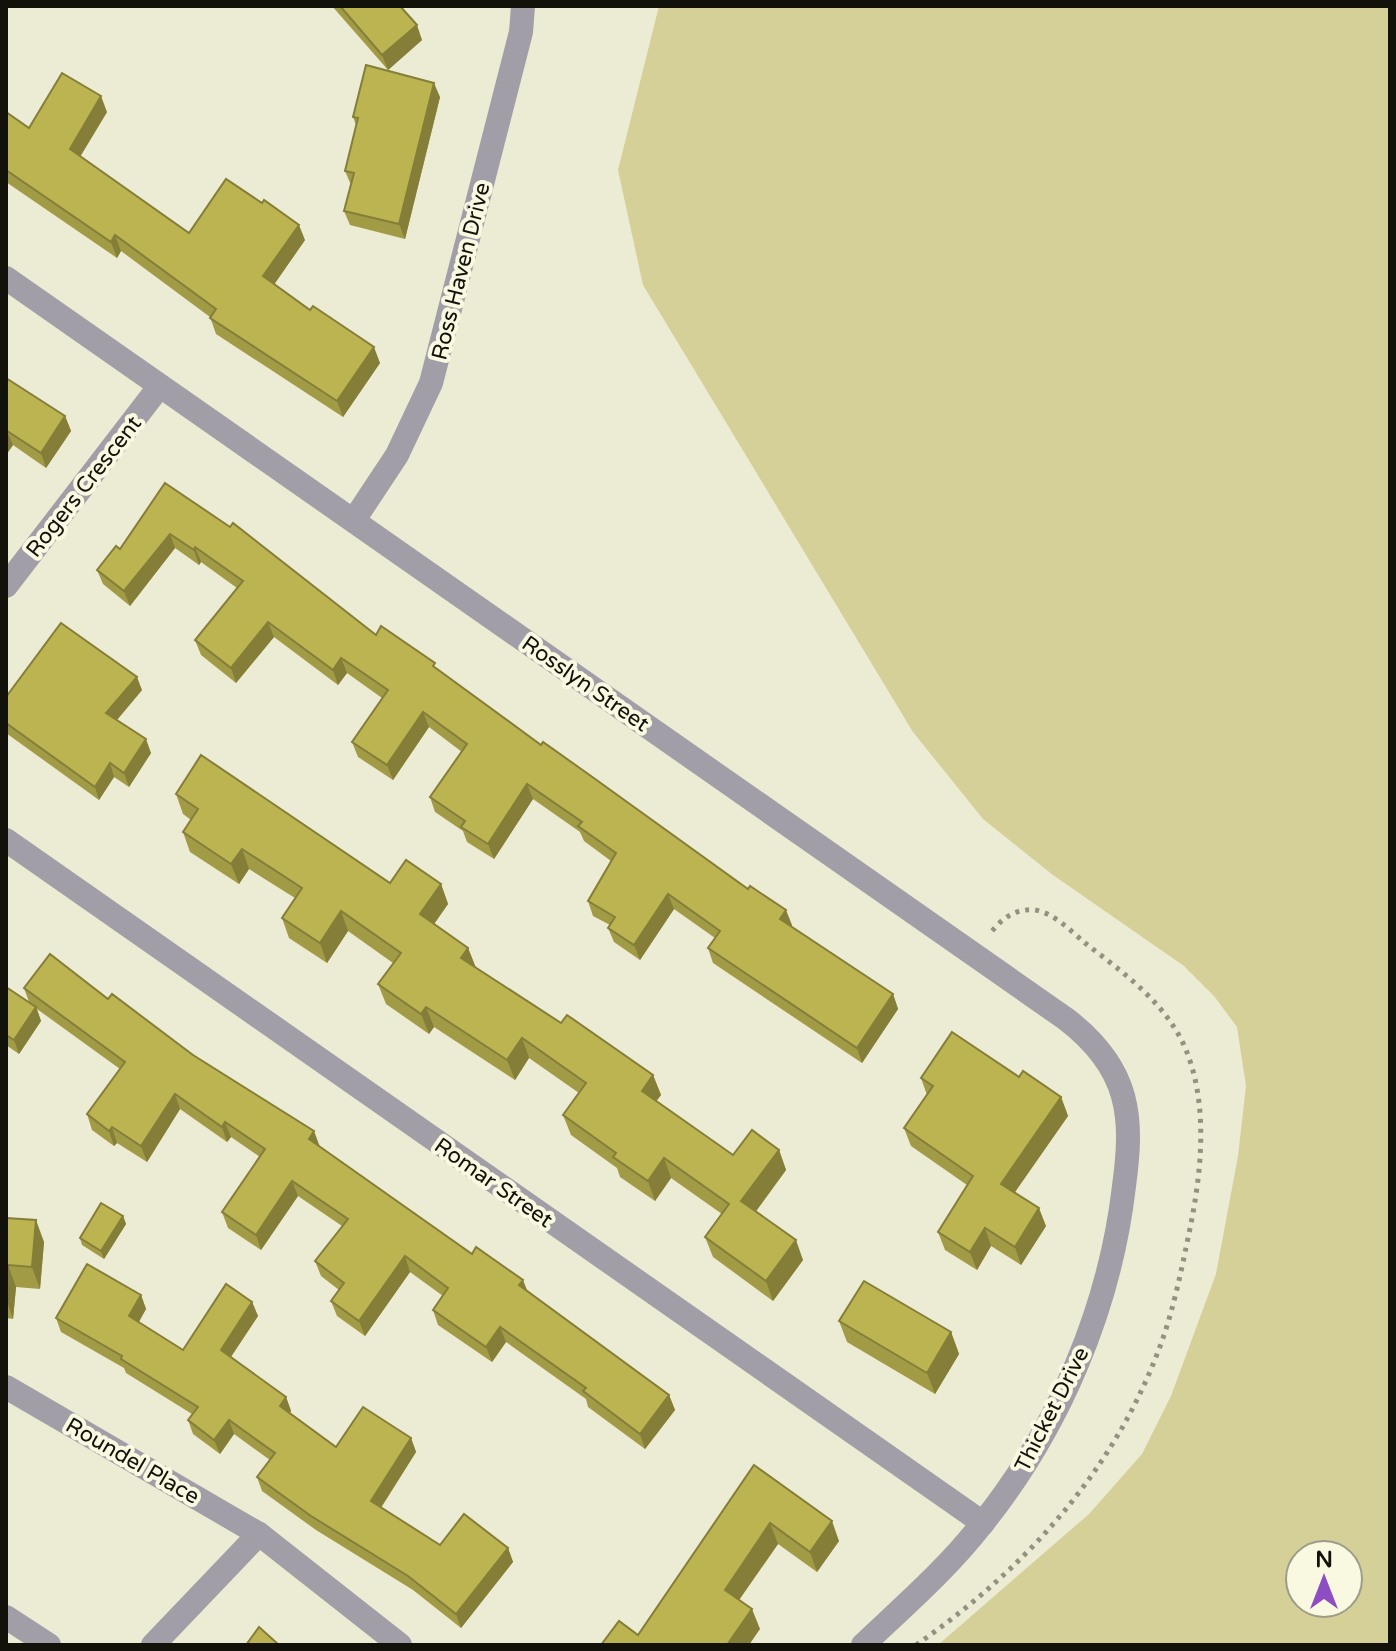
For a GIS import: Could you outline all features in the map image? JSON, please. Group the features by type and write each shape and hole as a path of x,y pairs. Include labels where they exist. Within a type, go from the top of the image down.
{"street":[{"name":"Ross Haven Drive","path":"354,520 397,455 431,383 521,32 523,6"},
{"name":"Rosslyn Street","path":"6,278 1085,1034 1116,1076 1127,1119"},
{"name":"Rogers Crescent","path":"6,586 159,387"},
{"name":"Romar Street","path":"6,840 983,1523"},
{"name":"Thicket Drive","path":"863,1645 932,1581 983,1523 1037,1446 1087,1339 1105,1289 1128,1156 1127,1119"},
{"name":"Roundel Place","path":"6,1387 259,1534 400,1645"},
{"path":"153,1645 259,1534"},
{"path":"6,1617 49,1645"}],"shaded area":[{"path":"659,6 1390,6 1390,1645 938,1645 1089,1514 1142,1454 1171,1396 1216,1274 1238,1156 1246,1086 1237,1027 1214,996 1184,966 1053,875 983,819 913,732 643,285 618,170"}],"building":[{"path":"340,6 400,6 417,25 382,55"},
{"path":"366,65 434,83 399,224 344,211 354,173 345,171 358,118 353,117"},
{"path":"62,73 101,96 70,149 189,233 226,179 262,203 264,200 299,225 263,276 310,310 313,306 374,347 337,401 210,318 216,309 115,235 111,242 6,170 6,112 29,128"},
{"path":"6,378 65,416 41,453 6,433"},
{"path":"165,483 230,527 233,523 376,635 381,626 435,663 433,666 541,745 543,742 748,889 750,886 786,910 780,919 893,994 857,1048 708,948 720,931 668,894 634,945 608,928 615,917 588,901 616,853 578,826 582,822 527,784 488,844 461,827 465,821 430,797 467,744 423,712 387,765 352,742 388,690 341,658 333,670 268,622 231,668 195,640 243,581 195,547 194,550 170,534 124,591 97,570 116,546 120,549"},
{"path":"61,623 137,677 106,713 146,739 124,773 110,763 95,787 6,723 6,697"},
{"path":"201,755 390,883 406,860 441,884 420,914 468,948 461,958 561,1023 567,1015 653,1075 642,1091 733,1155 752,1130 779,1150 741,1201 796,1240 766,1281 705,1237 729,1204 664,1158 648,1181 613,1157 616,1153 563,1115 586,1083 522,1038 507,1060 426,1007 421,1014 378,984 401,953 341,911 320,943 282,918 302,888 242,849 231,864 183,832 198,809 176,794"},
{"path":"50,954 108,999 112,994 193,1055 314,1131 309,1139 472,1254 476,1247 523,1280 519,1285 669,1395 640,1434 583,1391 586,1388 500,1327 486,1347 433,1310 448,1288 405,1256 359,1321 331,1301 344,1283 315,1261 348,1219 292,1181 256,1235 222,1212 265,1149 225,1122 222,1127 175,1094 141,1146 112,1127 109,1131 87,1114 125,1062 24,988"},
{"path":"6,987 36,1007 14,1040 6,1035"},
{"path":"952,1032 1019,1077 1023,1071 1061,1097 1001,1184 1039,1208 1015,1247 985,1228 970,1252 938,1232 973,1176 904,1128 933,1086 921,1078"},
{"path":"101,1203 123,1216 101,1251 80,1238"},
{"path":"6,1218 36,1220 32,1267 8,1265 6,1292"},
{"path":"87,1264 141,1295 129,1316 183,1350 226,1284 252,1302 221,1350 286,1397 280,1406 336,1447 363,1407 411,1438 371,1501 440,1545 464,1514 508,1548 456,1614 408,1576 311,1516 257,1477 275,1453 229,1420 214,1440 188,1420 198,1407 121,1359 122,1356 56,1318"},
{"path":"864,1281 951,1332 927,1373 839,1321"},
{"path":"754,1465 832,1521 810,1552 770,1523 725,1590 752,1609 727,1645 601,1645 619,1621 638,1635"},
{"path":"259,1627 279,1645 246,1645"}]}
